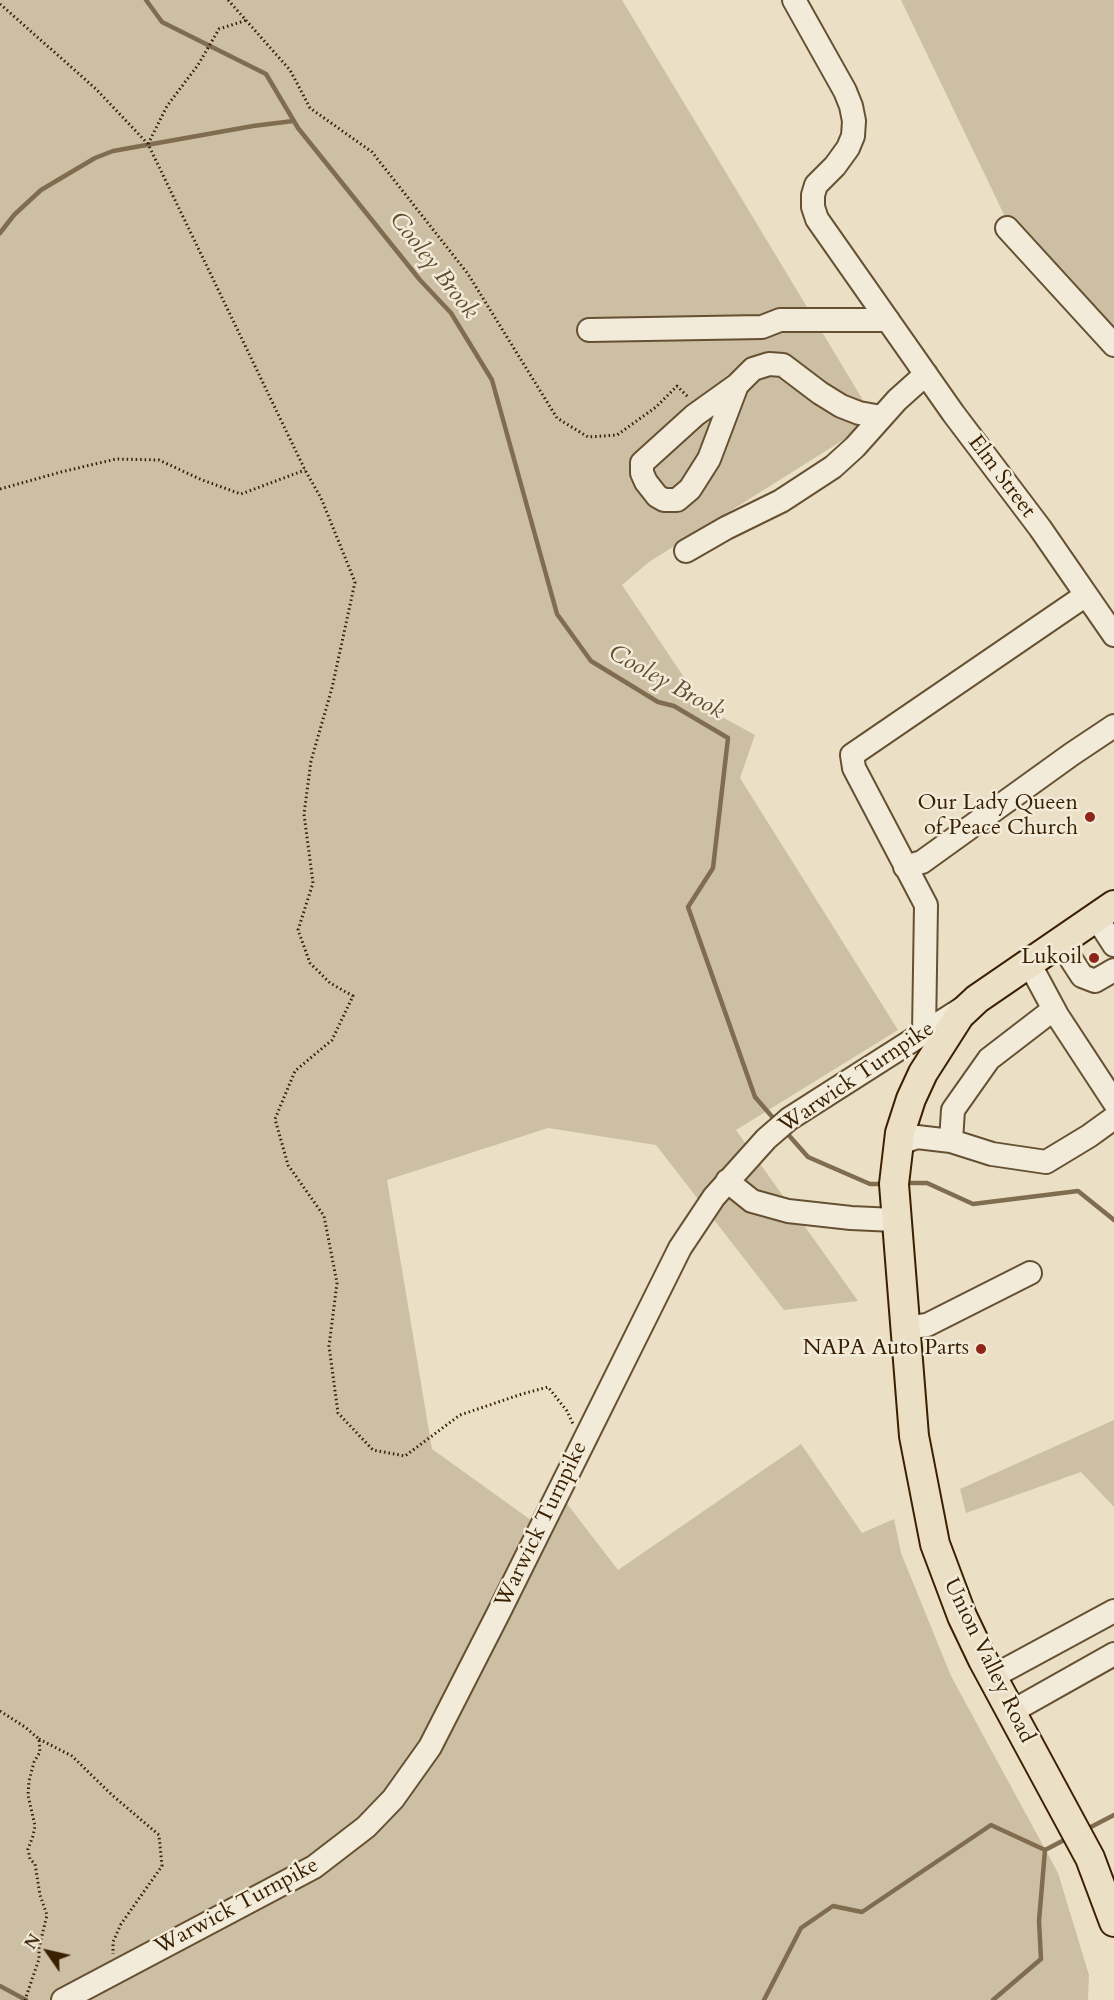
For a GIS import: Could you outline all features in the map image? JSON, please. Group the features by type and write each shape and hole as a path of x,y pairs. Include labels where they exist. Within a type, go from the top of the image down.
{"main road":[{"name":"Union Valley Road","path":"1105,911 977,999 960,1015 923,1073 911,1099 898,1144 894,1184 895,1220 914,1436 936,1544 962,1616 992,1677 1090,1858 1106,1875 1114,1922"}],"street":[{"name":"Elm Street","path":"794,0 845,91 854,121 853,136 848,148 835,166 816,185 813,207 817,219 926,374 1040,528 1114,635"},
{"path":"1007,228 1114,345"},
{"path":"589,330 762,327 780,320 888,320"},
{"path":"737,385 709,459 690,489 677,500 664,500 657,496 646,482 642,473 642,463 700,411 737,385 753,369 769,364 783,365 841,406 859,413 881,417"},
{"path":"686,551 814,481 848,454 881,417 926,374"},
{"path":"924,1033 926,905 854,768 852,755 1086,595"},
{"path":"905,867 922,862 1114,726"},
{"path":"1105,911 1114,945"},
{"path":"1060,942 1082,976 1095,981 1114,970"},
{"path":"1029,963 1054,1009 1114,1102"},
{"name":"Warwick Turnpike","path":"63,2000 314,1867 366,1827 393,1799 430,1747 680,1248 696,1222 727,1181 781,1126 977,999"},
{"path":"951,1141 953,1110 989,1059 1054,1009"},
{"path":"898,1144 917,1137 951,1141 992,1154 1046,1162 1114,1118"},
{"path":"727,1181 752,1201 788,1211 895,1220"},
{"path":"904,1328 927,1325 1030,1274"},
{"path":"992,1677 1114,1611"},
{"path":"1011,1712 1114,1654"}],"path":[{"path":"228,0 290,70 310,108 372,152 468,274 557,418 588,437 617,435 656,407 677,386 700,411"},
{"path":"0,4 96,89 148,144 305,470 321,498 355,582 332,688 311,760 304,814 313,883 298,930 310,963 330,983 353,996 332,1040 295,1071 275,1119 288,1165 324,1216 338,1283 329,1346 338,1413 373,1450 405,1456 460,1415 549,1387 567,1411 583,1444"},
{"path":"148,144 167,106 219,29 247,20"},
{"path":"0,489 116,459 159,460 202,480 241,494 305,470"},
{"path":"0,1711 39,1739 72,1756 112,1795 159,1835 162,1866 121,1924 111,1948 119,1970"},
{"path":"25,2000 39,1959 39,1948 47,1915 40,1895 35,1864 30,1859 28,1849 34,1826 28,1795 29,1781 34,1762 40,1752 39,1739"}],"shaded area":[{"path":"0,0 622,0 875,420 649,562 622,585 704,707 755,735 740,778 898,1030 736,1130 858,1301 784,1310 656,1145 548,1128 387,1180 432,1449 542,1528 558,1492 618,1570 801,1444 862,1533 894,1519 901,1553 951,1676 1058,1873 1089,1975 1088,2000 0,2000"},
{"path":"901,0 1114,0 1114,345 1009,225"},
{"path":"1114,1420 1114,1507 1081,1472 966,1513 960,1489"}],"waterway":[{"name":"Cooley Brook","path":"146,0 162,22 266,74 298,128 420,280 451,313 492,380 557,614 591,661 658,702 674,706 728,738 713,868 688,907 755,1097 775,1120"},
{"path":"0,233 14,215 41,190 95,158 113,151 293,121"},
{"name":"Cooley Brook","path":"785,1131 808,1157 870,1184 885,1184"},
{"name":"Cooley Brook","path":"903,1183 927,1183 973,1204 1078,1191 1114,1220"},
{"path":"1087,1829 1114,1815"},
{"path":"764,2000 801,1928 833,1906 862,1912 991,1825 1045,1850"},
{"path":"993,2000 1041,1959 1039,1921 1045,1850 1068,1838"},
{"path":"0,1986 26,2000"}],"place":[{"name":"Our Lady Queen of Peace Church","path":"1090,817"},
{"name":"Lukoil","path":"1094,958"},
{"name":"NAPA Auto Parts","path":"981,1349"}]}
